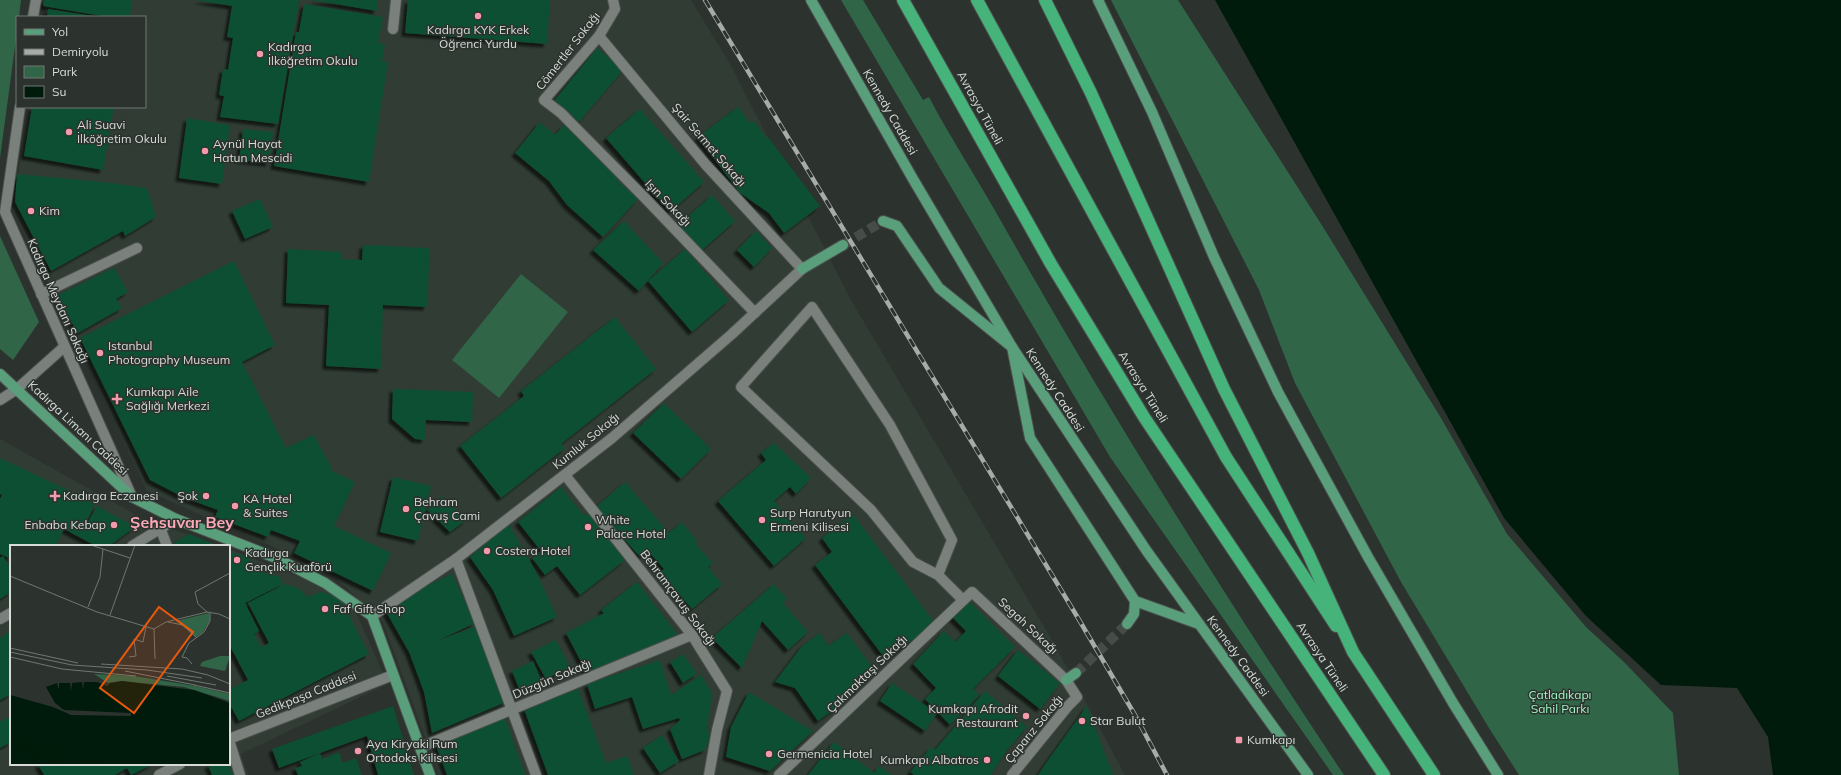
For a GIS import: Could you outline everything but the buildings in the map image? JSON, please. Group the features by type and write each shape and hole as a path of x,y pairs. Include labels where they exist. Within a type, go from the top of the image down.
{"highway":[{"name":"Avrasya Tüneli","path":"903,0 1050,264 1140,410 1384,775"},
{"path":"977,0 1226,457 1434,775"},
{"path":"1045,0 1091,93 1224,389 1308,553 1353,652"}],"main road":[{"name":"Kennedy Caddesi","path":"811,0 909,173 1012,347 1146,550 1308,775"},
{"path":"1098,0 1152,112 1214,256 1278,392 1368,557 1453,703 1498,775"},
{"path":"883,221 896,226 939,288 1012,347 1030,438 1135,601 1134,614 1127,624"},
{"path":"802,269 843,245"},
{"name":"Kadırga Limanı Caddesi","path":"0,374 132,497 176,519 276,558 325,583 372,616"},
{"path":"1135,601 1199,624"},
{"path":"372,616 430,775"},
{"path":"1066,680 1076,673"}],"street":[{"path":"33,16 36,0"},
{"path":"393,29 396,0"},
{"name":"Cömertler Sokağı","path":"560,113 544,100 599,36 615,9 613,0"},
{"name":"Şair Sermet Sokağı","path":"599,36 706,165 802,269"},
{"name":"Kadırga Meydanı Sokağı","path":"20,108 5,212 132,497"},
{"name":"Işın Sokağı","path":"560,113 755,313"},
{"path":"41,294 137,248"},
{"name":"Kumluk Sokağı","path":"372,616 456,559 612,438 755,313 802,269"},
{"path":"938,575 952,540 890,425 812,307 741,387 871,510 913,562 938,575 963,600"},
{"path":"0,400 17,389 64,347"},
{"name":"Behramçavuş Sokağı","path":"565,475 692,635 728,691 717,730 709,775"},
{"path":"134,545 161,530 176,519"},
{"path":"161,530 166,545"},
{"path":"456,559 536,775"},
{"name":"Çakmaktaşı Sokağı","path":"782,774 972,592"},
{"name":"Segah Sokağı","path":"972,592 1066,680"},
{"path":"0,619 10,614"},
{"name":"Düzgün Sokağı","path":"421,747 692,635"},
{"name":"Gedikpaşa Caddesi","path":"230,740 393,675"},
{"name":"Çaparız Sokağı","path":"1012,775 1077,697 1066,680"},
{"path":"230,743 240,775"},
{"path":"159,775 178,765"}],"shaded area":[{"path":"46,0 691,0 729,62 851,300 1056,647 1125,775 439,775 383,622 329,572 147,491 48,282 12,211 29,108 146,108 146,16 44,16"},
{"path":"0,439 145,520 218,545 10,545 10,765 230,765 230,549 318,584 355,610 388,684 241,754 248,775 0,775"}],"green space":[{"path":"0,0 21,0 19,16 16,16 16,39 0,158"},
{"path":"841,0 863,0 923,100 929,97 945,127 989,199 1038,286 1122,428 1209,568 1344,775 1333,775 1110,457"},
{"name":"Çatladıkapı Sahil Parkı","path":"1111,0 1178,0 1323,227 1441,418 1507,534 1586,627 1625,663 1673,713 1679,775 1519,775 1401,582 1295,383 1259,290"},
{"path":"0,236 39,322 13,360 0,349"},
{"path":"521,274 568,312 499,398 452,360"}],"water":[{"path":"1215,0 1841,0 1841,775 1773,775 1768,737 1737,688 1661,685 1586,616 1504,518"}],"tunnel":[{"path":"843,245 883,221"},
{"path":"1076,673 1127,624"}],"railway":[{"path":"705,0 1078,618 1135,715 1167,775"}],"place":[{"name":"Kadırga KYK Erkek Öğrenci Yurdu","path":"478,16"},
{"name":"Kadırga İlköğretim Okulu","path":"260,54"},
{"name":"Ali Suavi İlköğretim Okulu","path":"69,132"},
{"name":"Aynül Hayat Hatun Mescidi","path":"205,151"},
{"name":"Kim","path":"31,211"},
{"name":"Istanbul Photography Museum","path":"100,353"},
{"name":"Kumkapı Aile Sağlığı Merkezi","path":"117,399"},
{"name":"Kadırga Eczanesi","path":"55,496"},
{"name":"Şok","path":"206,496"},
{"name":"KA Hotel & Suites","path":"235,506"},
{"name":"Behram Çavuş Cami","path":"406,509"},
{"name":"Surp Harutyun Ermeni Kilisesi","path":"762,520"},
{"name":"Enbaba Kebap","path":"114,525"},
{"name":"White Palace Hotel","path":"588,527"},
{"name":"Costera Hotel","path":"487,551"},
{"name":"Kadırga Gençlik Kuaförü","path":"237,560"},
{"name":"Faf Gift Shop","path":"325,609"},
{"name":"Kumkapı Afrodit Restaurant","path":"1026,716"},
{"name":"Star Bulut","path":"1082,721"},
{"name":"Kumkapı","path":"1239,740"},
{"name":"Aya Kiryaki Rum Ortodoks Kilisesi","path":"358,751"},
{"name":"Germenicia Hotel","path":"769,754"},
{"name":"Kumkapı Albatros","path":"987,760"}],"district":[{"name":"Şehsuvar Bey","path":"182,522"}]}
